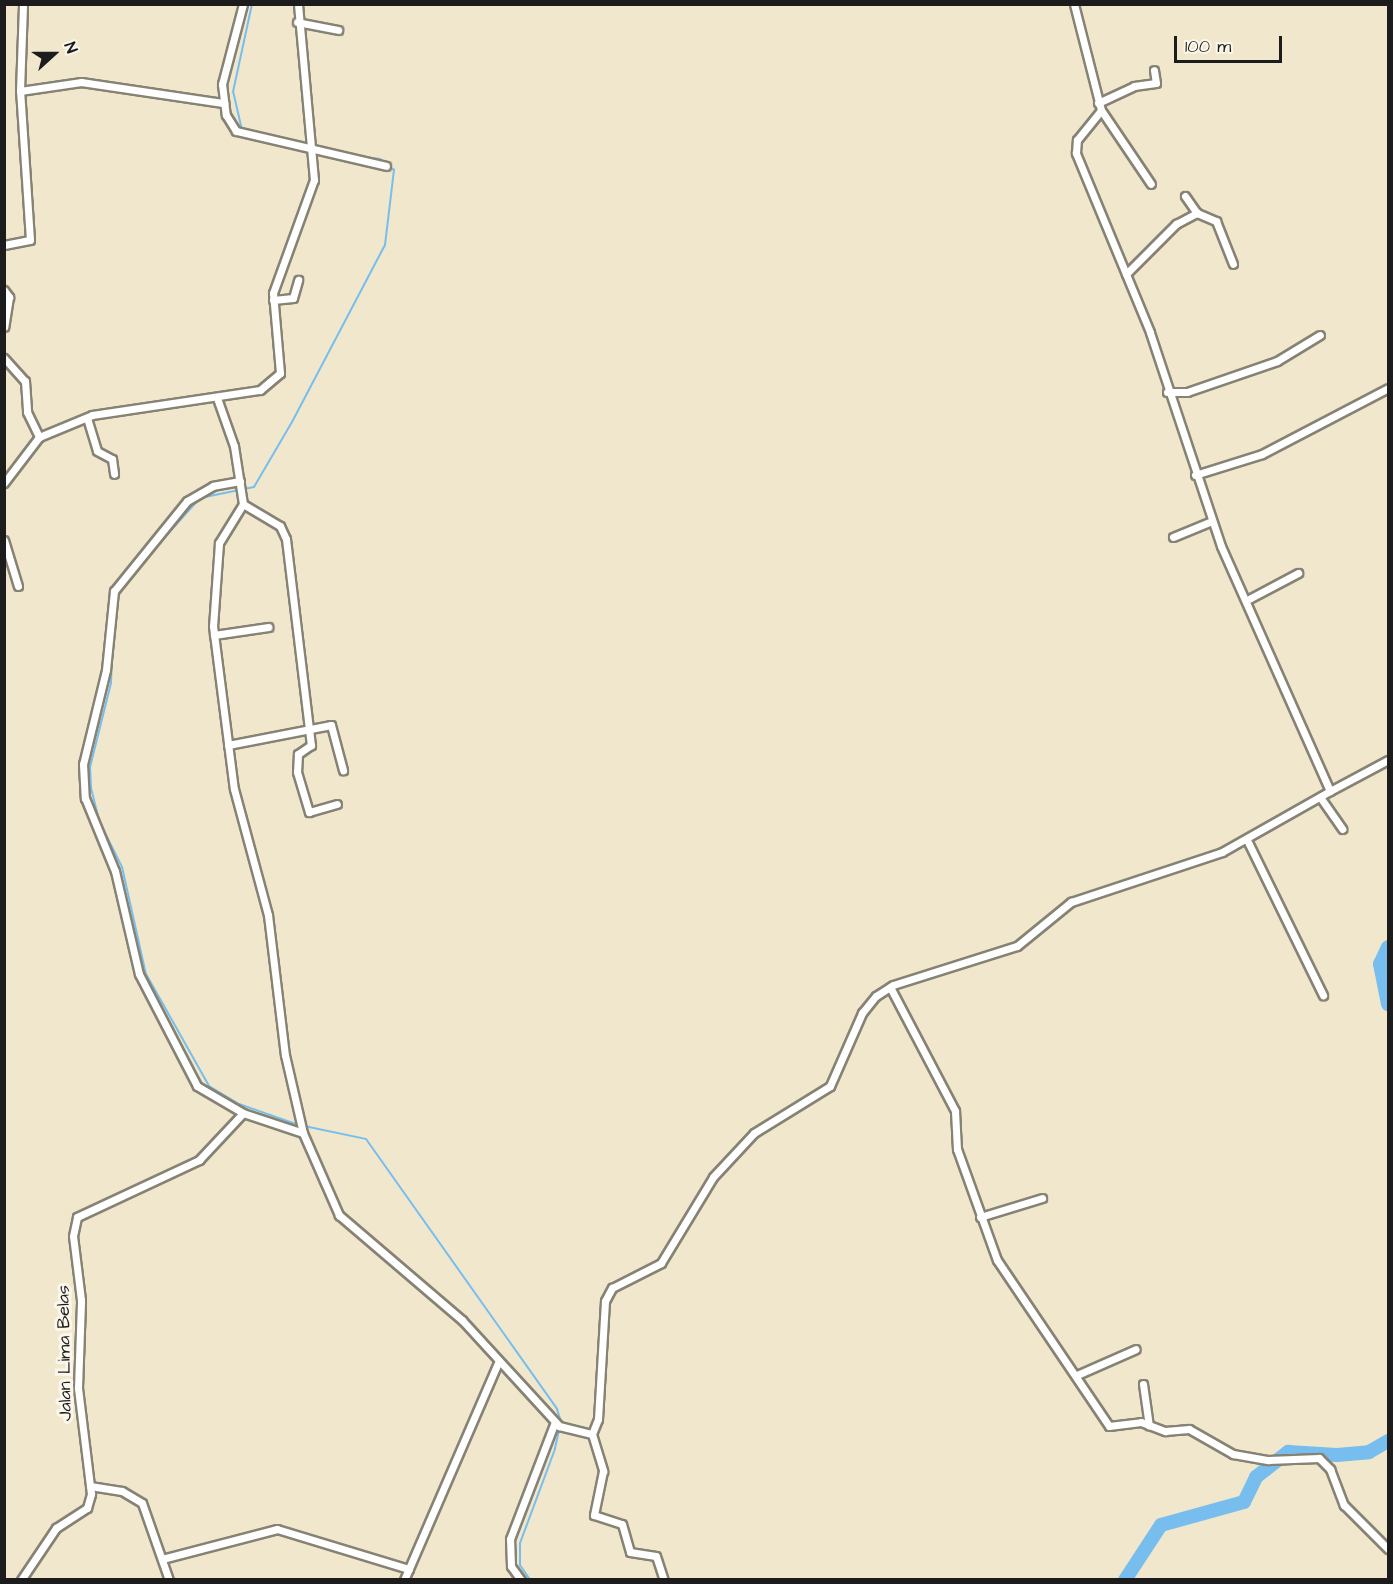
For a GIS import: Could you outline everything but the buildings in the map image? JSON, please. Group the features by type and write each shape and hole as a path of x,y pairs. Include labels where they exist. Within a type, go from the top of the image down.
{"street":[{"path":"4,245 30,240 20,91 23,4"},
{"path":"243,4 222,84 224,103 236,131 386,166"},
{"path":"4,483 39,437 87,418 179,398 217,398 260,390 280,373 273,300 280,268 313,187 297,22 298,4"},
{"path":"1074,4 1099,106 1151,184"},
{"path":"297,22 338,30"},
{"path":"1154,70 1156,83 1134,86 1099,106 1077,140 1076,153 1150,332 1167,392 1212,521 1330,791"},
{"path":"20,91 81,82 224,103"},
{"path":"1185,196 1197,213 1217,224 1233,264"},
{"path":"1126,274 1176,224 1197,213"},
{"path":"273,300 293,298 298,279"},
{"path":"4,290 9,297 4,327"},
{"path":"1167,392 1187,392 1277,361 1320,335"},
{"path":"4,358 25,381 27,412 39,437"},
{"path":"1195,475 1262,454 1389,388"},
{"path":"217,398 240,483 242,502 225,530 214,564 214,634 228,745 244,839 268,915 297,1108 303,1131 339,1215 462,1320 498,1363 560,1426 592,1434"},
{"path":"87,418 97,451 112,459 114,474"},
{"path":"240,483 213,486 187,501 114,591 106,670 83,764 85,798 115,871 139,975 197,1086 243,1113 303,1131"},
{"path":"242,502 280,526 286,539 311,747 297,756 308,811 337,804"},
{"path":"1173,537 1212,521"},
{"path":"4,540 18,586"},
{"path":"1247,600 1298,573"},
{"path":"214,634 268,627"},
{"path":"228,745 334,726 343,770"},
{"path":"664,1580 656,1556 630,1552 623,1526 594,1515 603,1471 592,1434 599,1410 605,1301 612,1288 661,1263 713,1177 754,1133 830,1086 862,1013 890,987 1017,946 1071,902 1247,840 1320,796 1389,760"},
{"path":"1320,796 1342,829"},
{"path":"1247,840 1323,995"},
{"path":"890,987 955,1111 957,1149 997,1260 1077,1375 1109,1426 1149,1426 1165,1431 1189,1429 1233,1454 1268,1460 1326,1462 1344,1505 1389,1549"},
{"name":"Jalan Lima Belas","path":"21,1580 56,1528 87,1508 90,1486 78,1388 81,1300 74,1222 199,1160 243,1113"},
{"path":"980,1217 1042,1198"},
{"path":"1077,1375 1136,1349"},
{"path":"404,1580 498,1363"},
{"path":"1143,1384 1149,1426"},
{"path":"522,1580 511,1566 510,1539 560,1426"},
{"path":"90,1486 139,1499 169,1580"},
{"path":"162,1558 277,1529 409,1569"}],"waterway":[{"path":"242,130 233,92 252,4"},
{"path":"276,137 305,144"},
{"path":"128,578 200,498 254,487 292,422 385,245 394,170 380,159 357,156"},
{"path":"116,602 123,585"},
{"path":"113,635 111,683 90,767 91,788 99,821 122,867 146,974 209,1086 239,1104 299,1125"},
{"path":"1388,947 1380,964 1388,1004"},
{"path":"304,1126 366,1139 557,1409 561,1422 555,1449 520,1543 520,1565 530,1580"},
{"path":"1125,1580 1161,1525 1244,1502 1256,1477 1288,1452 1337,1455 1369,1452 1388,1441"}]}
